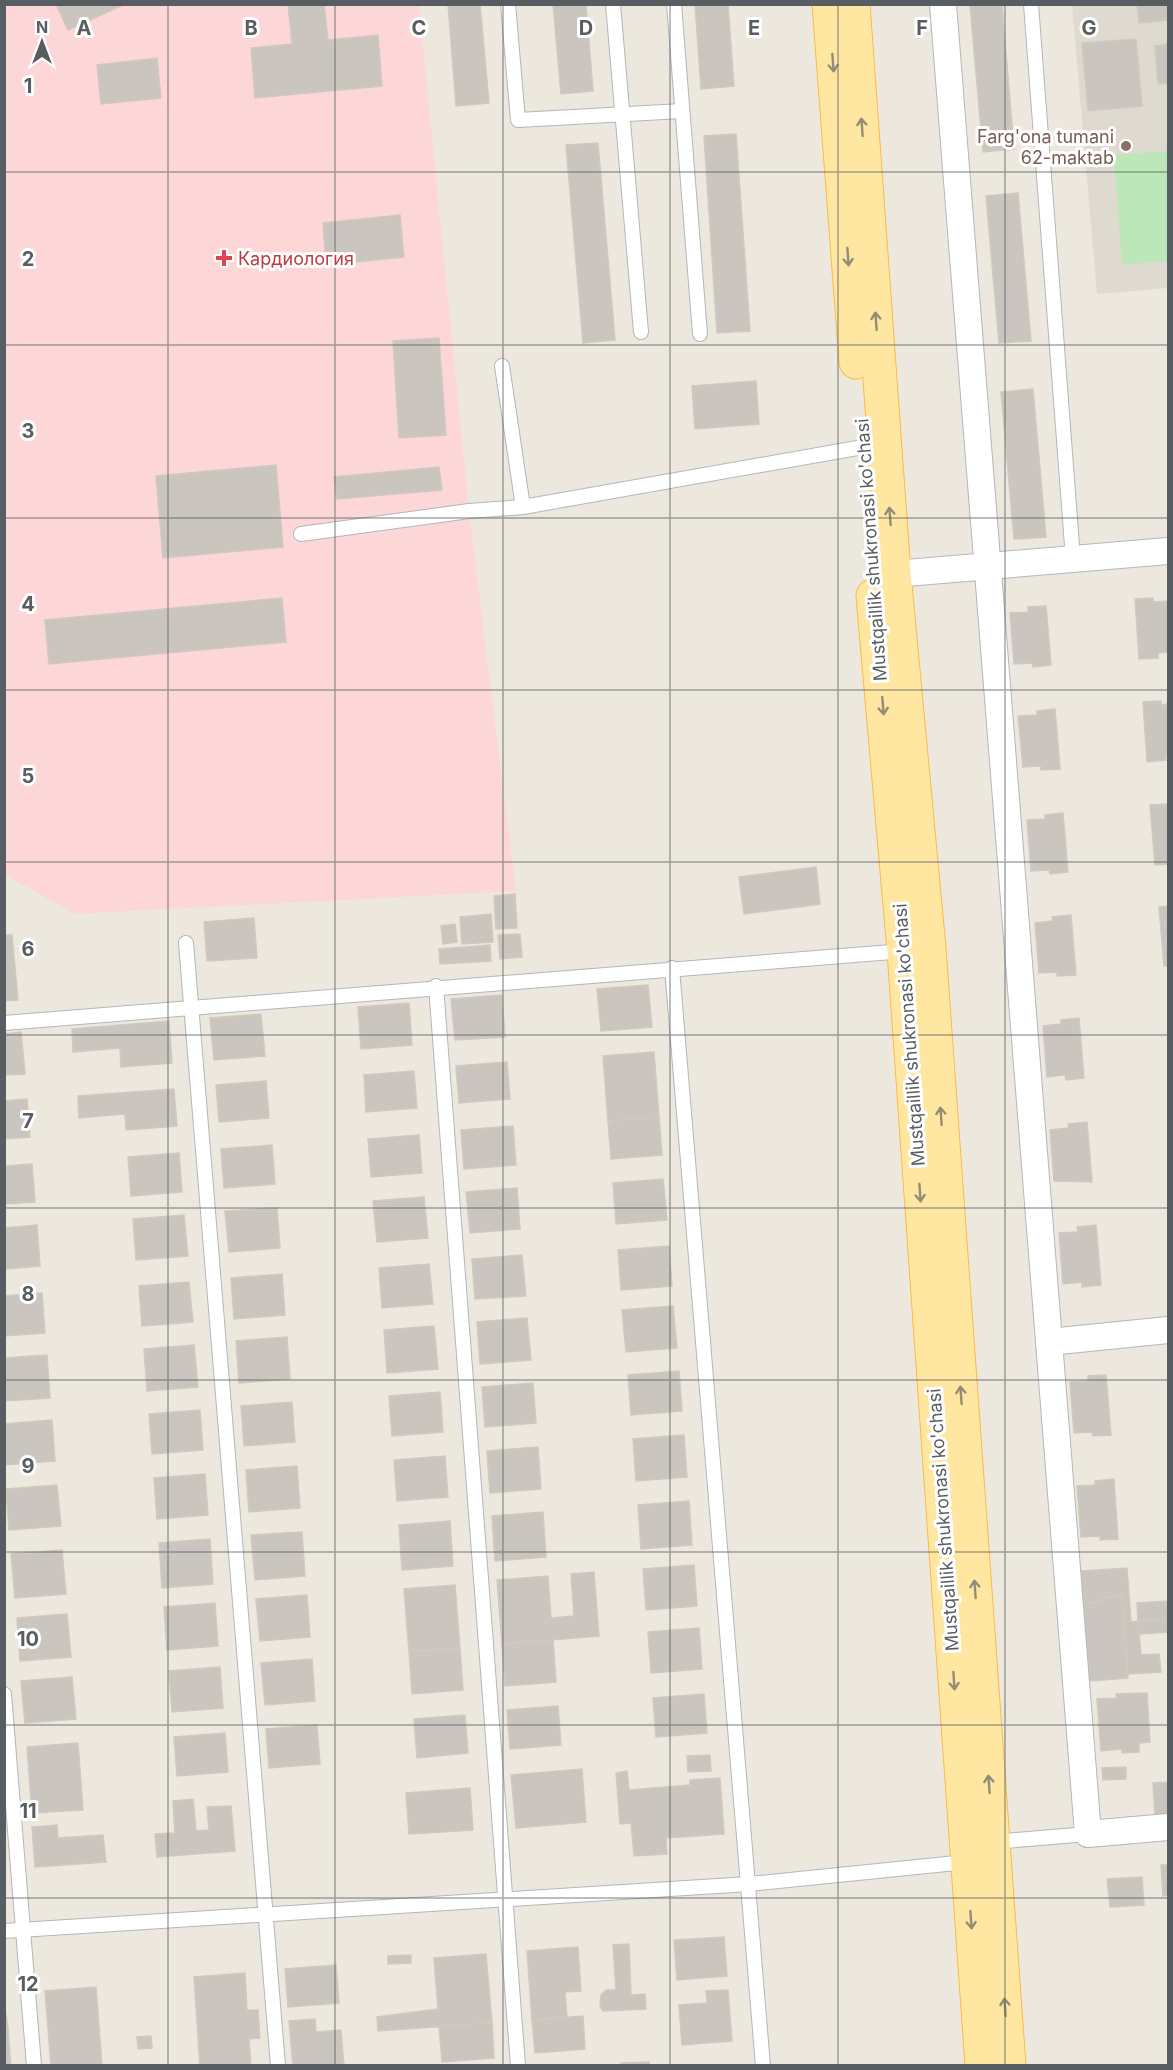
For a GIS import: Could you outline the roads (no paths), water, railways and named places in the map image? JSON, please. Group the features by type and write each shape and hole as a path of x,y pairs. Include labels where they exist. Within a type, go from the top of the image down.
{"main road":[{"name":"Mustqaillik shukronasi ko'chasi","path":"829,4 904,951 985,1858 1009,2066"},
{"name":"Mustqaillik shukronasi ko'chasi","path":"853,4 894,574 929,948 985,1858 982,2066"}],"street":[{"path":"943,4 1088,1834 1168,1827"},
{"path":"894,574 1168,551"},
{"path":"1049,1342 1168,1330"}],"lane":[{"path":"508,4 518,120 682,111"},
{"path":"613,4 641,332"},
{"path":"674,4 700,334"},
{"path":"1031,4 1073,559"},
{"path":"502,366 523,507"},
{"path":"301,534 469,511 523,507 863,447"},
{"path":"186,943 278,2066"},
{"path":"4,1023 436,986 904,951"},
{"path":"672,968 763,2066"},
{"path":"436,986 519,2066"},
{"path":"4,1695 34,2066"},
{"path":"4,1930 749,1884 985,1858 1088,1834"}],"place":[{"name":"Farg'ona tumani 62-maktab","path":"1126,146"},
{"name":"Кардиология","path":"224,258"}]}
